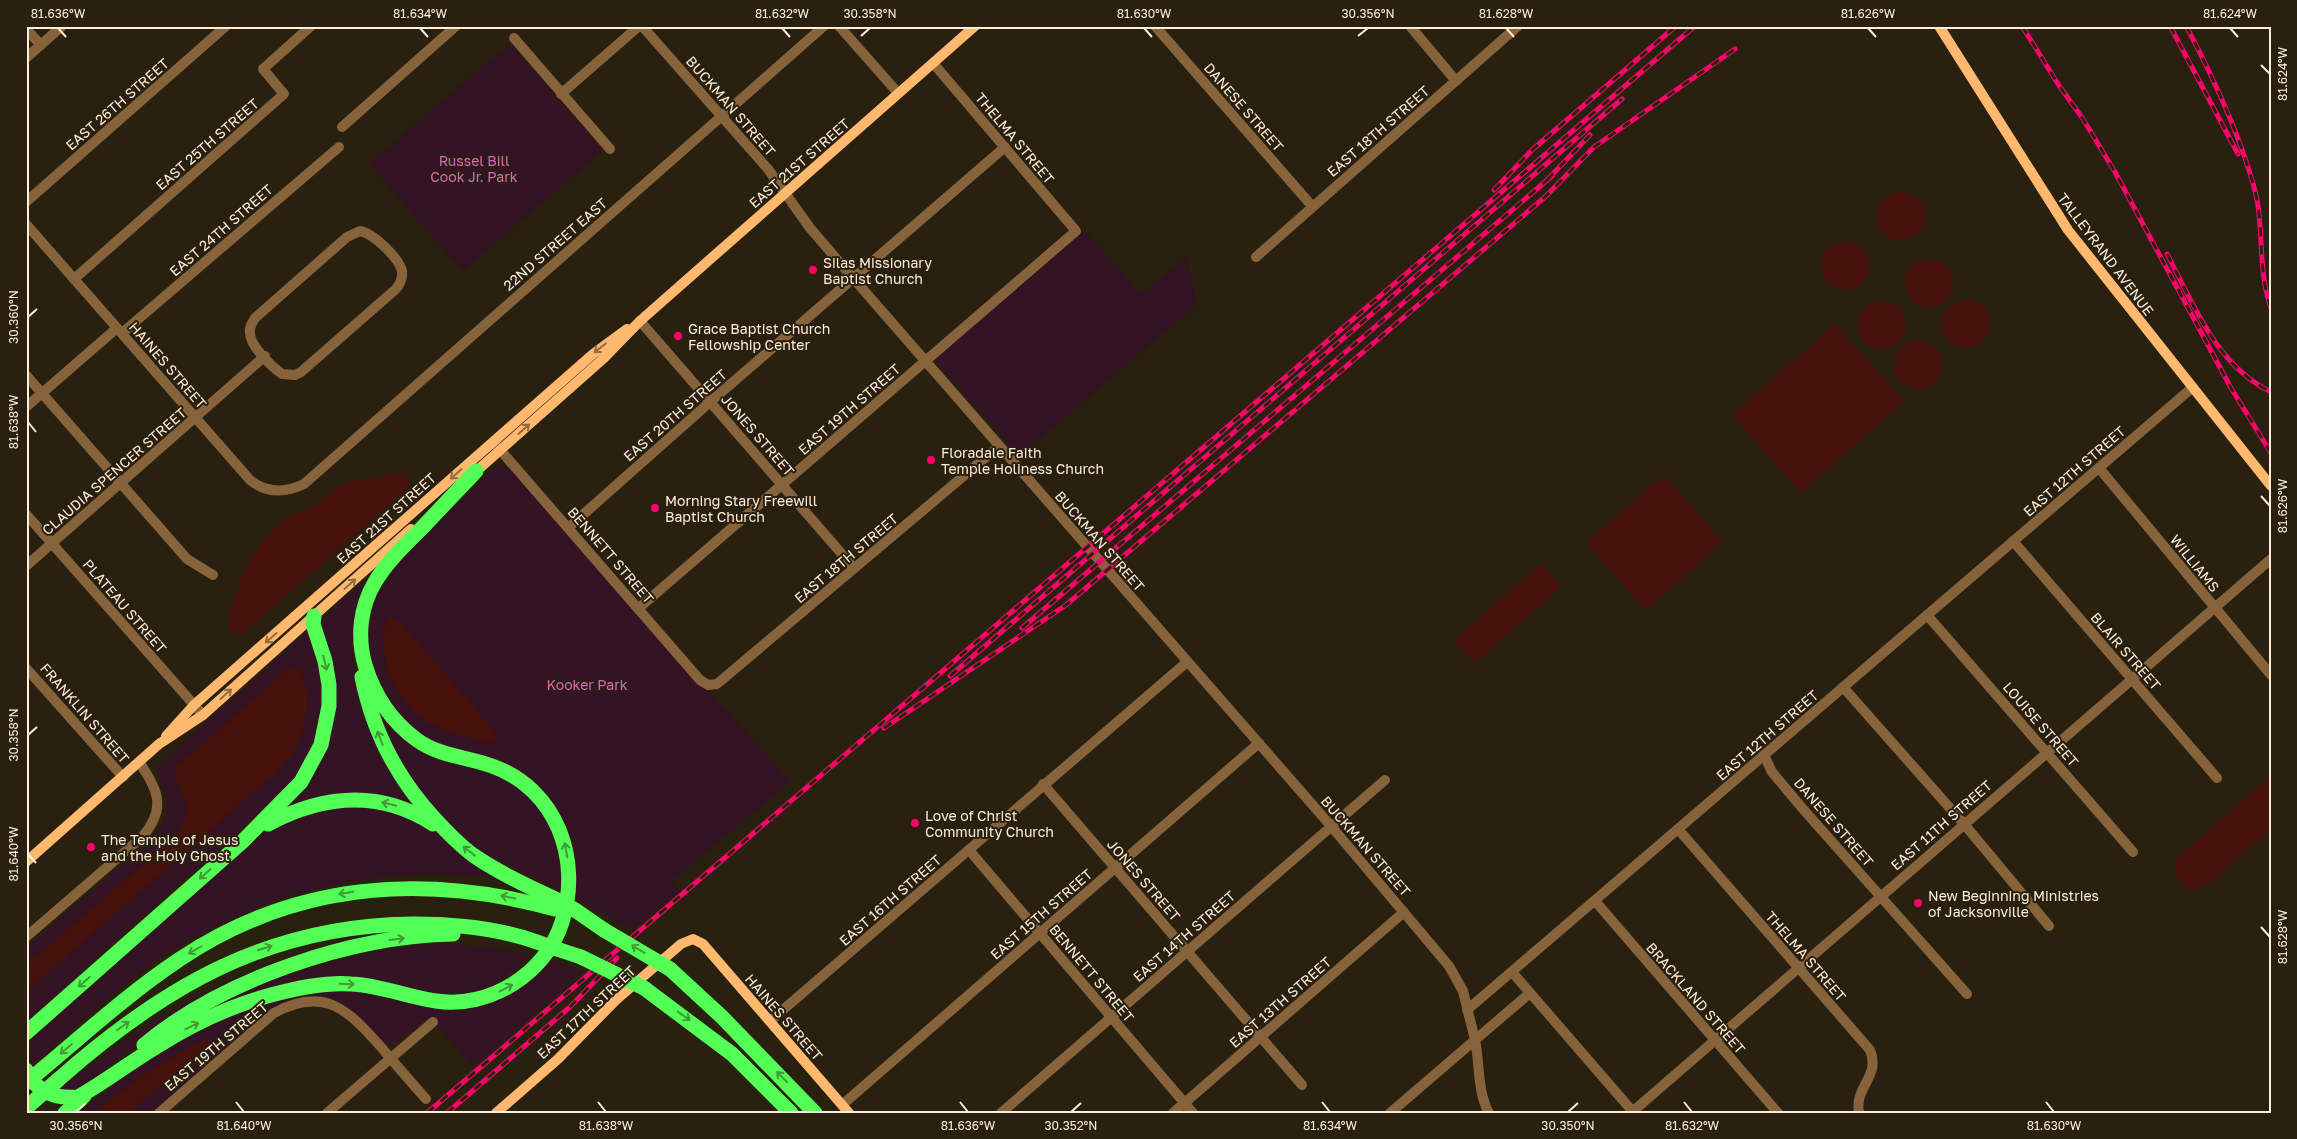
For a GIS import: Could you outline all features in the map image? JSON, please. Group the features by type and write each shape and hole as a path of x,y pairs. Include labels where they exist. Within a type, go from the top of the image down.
{"highway":[{"path":"476,472 386,565 373,584 364,608 360,631 362,676 367,701 382,744 403,782 416,799 448,834 470,853 670,970 722,1017 815,1113"},
{"path":"26,1033 242,842 301,782 321,745 329,706 329,685 325,661 313,624 314,616"},
{"path":"26,1070 36,1086 56,1097 78,1097 193,1025 243,1004 274,994 320,985 352,984 432,1001 467,1001 507,988 522,977 548,952 561,927 570,890 565,841 544,802 527,784 494,766 435,750 412,736 388,713 368,675 361,653"},
{"path":"242,842 288,813 329,801 347,800 388,803 406,809 448,834"},
{"path":"26,1083 138,989 180,959 246,923 294,905 367,890 418,888 452,889 556,904"},
{"path":"26,1108 120,1028 166,997 222,966 272,946 321,934 392,924 462,926 535,942 580,957 644,988 732,1054 791,1113"},
{"path":"65,1113 159,1032 188,1012 249,982 298,964 366,944 425,936 475,934 535,942"},
{"path":"26,1037 39,1021"}],"main road":[{"name":"EAST 21ST STREET","path":"159,744 202,715 604,358 640,321 975,26"},
{"name":"TALLEYRAND AVENUE","path":"1939,26 2068,230 2271,486"},
{"name":"EAST 21ST STREET","path":"26,862 159,744 194,705 593,354 640,321"},
{"path":"314,616 320,594"},
{"name":"EAST 17TH STREET","path":"496,1113 558,1059 616,1000 681,944 688,940 698,940"},
{"name":"HAINES STREET","path":"698,940 845,1109"},
{"path":"26,1104 34,1113"}],"street":[{"path":"26,58 62,26"},
{"name":"EAST 26TH STREET","path":"26,202 226,26"},
{"name":"EAST 25TH STREET","path":"74,279 284,94 263,69 311,26"},
{"path":"342,127 456,26"},
{"path":"562,94 641,26"},
{"name":"BUCKMAN STREET","path":"641,26 768,170 810,228 998,447 1259,743 1404,912 1449,966 1463,991 1467,1010"},
{"name":"22ND STREET EAST","path":"304,484 824,26"},
{"path":"839,26 898,93"},
{"name":"DANESE STREET","path":"1155,26 1312,206"},
{"path":"1410,26 1456,81"},
{"name":"EAST 18TH STREET","path":"1256,257 1518,26"},
{"path":"26,29 41,45"},
{"path":"514,38 610,149"},
{"name":"THELMA STREET","path":"934,63 1076,231"},
{"name":"EAST 24TH STREET","path":"26,407 339,147"},
{"name":"EAST 20TH STREET","path":"568,528 710,402 1005,147"},
{"name":"HAINES STREET","path":"26,224 256,486 279,492 304,484"},
{"path":"360,231 374,237 398,265 402,277 396,289 301,372 295,375 282,374 265,356 250,337 251,324 255,318 347,237 360,231"},
{"name":"EAST 19TH STREET","path":"639,608 1076,231"},
{"name":"JONES STREET","path":"640,321 854,568"},
{"name":"CLAUDIA SPENCER STREET","path":"26,566 265,356"},
{"path":"26,375 188,559 213,575"},
{"name":"EAST 12TH STREET","path":"1467,1010 2193,387"},
{"name":"BENNETT STREET","path":"493,442 700,680 708,685"},
{"name":"EAST 18TH STREET","path":"708,685 717,684 998,447"},
{"name":"WILLIAMS","path":"2099,468 2271,675"},
{"name":"PLATEAU STREET","path":"26,514 202,715"},
{"name":"BLAIR STREET","path":"2013,541 2217,778"},
{"name":"EAST 11TH STREET","path":"1632,1112 2271,559"},
{"name":"LOUISE STREET","path":"1927,616 2133,852"},
{"name":"EAST 16TH STREET","path":"770,1021 1187,662"},
{"name":"FRANKLIN STREET","path":"26,668 123,777"},
{"path":"1843,687 1964,824 2049,926"},
{"name":"EAST 15TH STREET","path":"845,1109 1040,933 1259,743"},
{"name":"DANESE STREET","path":"1764,756 1772,772 1967,994"},
{"path":"26,936 142,837 152,826 157,815 156,789 139,762"},
{"name":"EAST 14TH STREET","path":"1001,1113 1384,780"},
{"name":"JONES STREET","path":"1043,784 1302,1085"},
{"name":"THELMA STREET","path":"1678,829 1870,1050 1874,1060 1874,1069 1859,1096 1859,1113"},
{"name":"BENNETT STREET","path":"969,850 1193,1113"},
{"name":"BRACKLAND STREET","path":"1595,901 1778,1113"},
{"name":"EAST 13TH STREET","path":"1173,1113 1404,912"},
{"path":"1512,972 1632,1112"},
{"path":"1390,1113 1530,993"},
{"name":"EAST 19TH STREET","path":"159,1113 274,1013 298,1004 321,1002 347,1012 357,1020 390,1058"},
{"path":"1467,1010 1479,1057 1482,1100 1489,1113"},
{"path":"327,1113 434,1022"},
{"path":"390,1058 426,1099"}],"green space":[{"name":"Russel Bill Cook Jr. Park","path":"510,44 603,150 463,271 369,164"},
{"path":"1085,231 1142,295 1187,257 1196,305 1019,456 934,359"},
{"name":"Kooker Park","path":"503,465 510,469 790,782 671,881 679,891 633,929 574,898 575,872 525,780 527,775 427,740 388,707 370,659 369,633 365,633 376,591 381,591 391,574 389,571 496,466"},
{"path":"363,582 366,585 357,612 353,640 354,669 359,696 379,750 408,799 405,804 304,801 293,805 289,802 327,740 320,620"},
{"path":"310,629 324,684 318,736 295,781 26,1021 26,992 271,776 291,756 307,701 305,680 301,671 289,668 176,767 178,786 185,799 187,815 175,838 26,965 26,948 157,834 165,817 167,797 164,785 157,772 157,767"},
{"path":"377,709 385,718 506,778 536,803 553,830 563,870 560,891 474,847 452,831 395,763"},
{"path":"366,804 427,825 495,872 492,876 414,874 352,881 293,895 237,916 210,929 157,960 109,997 32,1064 30,1054 32,1045 35,1036 41,1028 268,828 308,810"},
{"path":"446,944 487,947 531,955 519,967 502,977 505,982 486,991 451,997 359,980 203,1013 261,985 320,964 382,950"},
{"path":"306,953 265,968 158,1026 79,1090 58,1091 116,1047 175,1009 238,978 271,964"},
{"path":"548,959 584,971 473,1067 430,1017 397,1042 387,1046 361,1019 337,1001 323,997 308,996 291,1000 271,1009 151,1113 129,1113 143,1099 147,1073 93,1113 80,1113 131,1071 225,1016 296,994 346,988 421,1005 521,983 524,987"}],"shaded area":[{"path":"1896,192 1906,192 1918,199 1925,211 1925,221 1918,233 1906,240 1896,240 1888,236 1881,229 1877,221 1877,211 1881,203 1888,196"},
{"path":"1840,242 1850,242 1862,249 1869,261 1869,271 1862,283 1850,290 1840,290 1832,286 1825,279 1821,271 1821,261 1825,253 1832,246"},
{"path":"1924,259 1934,259 1946,266 1953,278 1953,288 1946,300 1934,307 1924,307 1916,303 1909,296 1905,288 1905,278 1909,270 1916,263"},
{"path":"1961,300 1971,300 1983,307 1990,319 1990,329 1983,341 1971,348 1961,348 1953,344 1946,337 1942,329 1942,319 1946,311 1953,304"},
{"path":"1877,301 1887,301 1899,308 1906,320 1906,330 1899,342 1887,349 1877,349 1869,345 1862,338 1858,330 1858,320 1862,312 1869,305"},
{"path":"1835,324 1904,401 1801,493 1732,415"},
{"path":"1913,341 1923,341 1935,348 1942,360 1942,370 1935,382 1923,389 1913,389 1905,385 1898,378 1894,370 1894,360 1898,352 1905,345"},
{"path":"401,473 407,477 410,483 407,489 242,634 232,633 228,627 240,583 253,555 272,531 287,518 318,504 341,485 363,479"},
{"path":"1664,475 1723,542 1645,610 1586,543"},
{"path":"1541,564 1561,587 1474,663 1454,640"},
{"path":"391,617 402,625 487,722 498,738 492,744 432,725 419,717 408,706 399,693 386,664 384,634 387,619"},
{"path":"297,667 303,676 307,698 301,737 291,756 272,776 26,992 26,965 174,838 183,824 186,813 184,795 175,774 176,767 289,668"},
{"path":"2271,776 2271,829 2211,882 2194,889 2183,884 2176,872 2176,859"},
{"path":"205,1040 207,1043 205,1047 129,1113 93,1113 147,1073 199,1041"}],"railway":[{"path":"1494,190 1532,150 1676,26"},
{"path":"427,1113 1695,26"},
{"path":"2022,26 2115,172 2231,388 2271,453"},
{"path":"2170,26 2238,154"},
{"path":"2186,26 2225,107 2253,182 2260,219 2263,270 2271,308"},
{"path":"884,728 1066,605 1545,197 1594,147 1735,49"},
{"path":"950,676 1622,99"},
{"path":"1547,180 1590,135"},
{"path":"1022,628 1552,176"},
{"path":"2167,254 2197,313 2221,350 2235,366 2271,392"},
{"path":"447,1113 571,1006 617,958"}],"place":[{"name":"Silas Missionary Baptist Church","path":"813,270"},
{"name":"Grace Baptist Church Fellowship Center","path":"678,336"},
{"name":"Floradale Faith Temple Holiness Church","path":"931,460"},
{"name":"Morning Stary Freewill Baptist Church","path":"655,508"},
{"name":"Love of Christ Community Church","path":"915,823"},
{"name":"The Temple of Jesus and the Holy Ghost","path":"91,847"},
{"name":"New Beginning Ministries of Jacksonville","path":"1918,903"}]}
